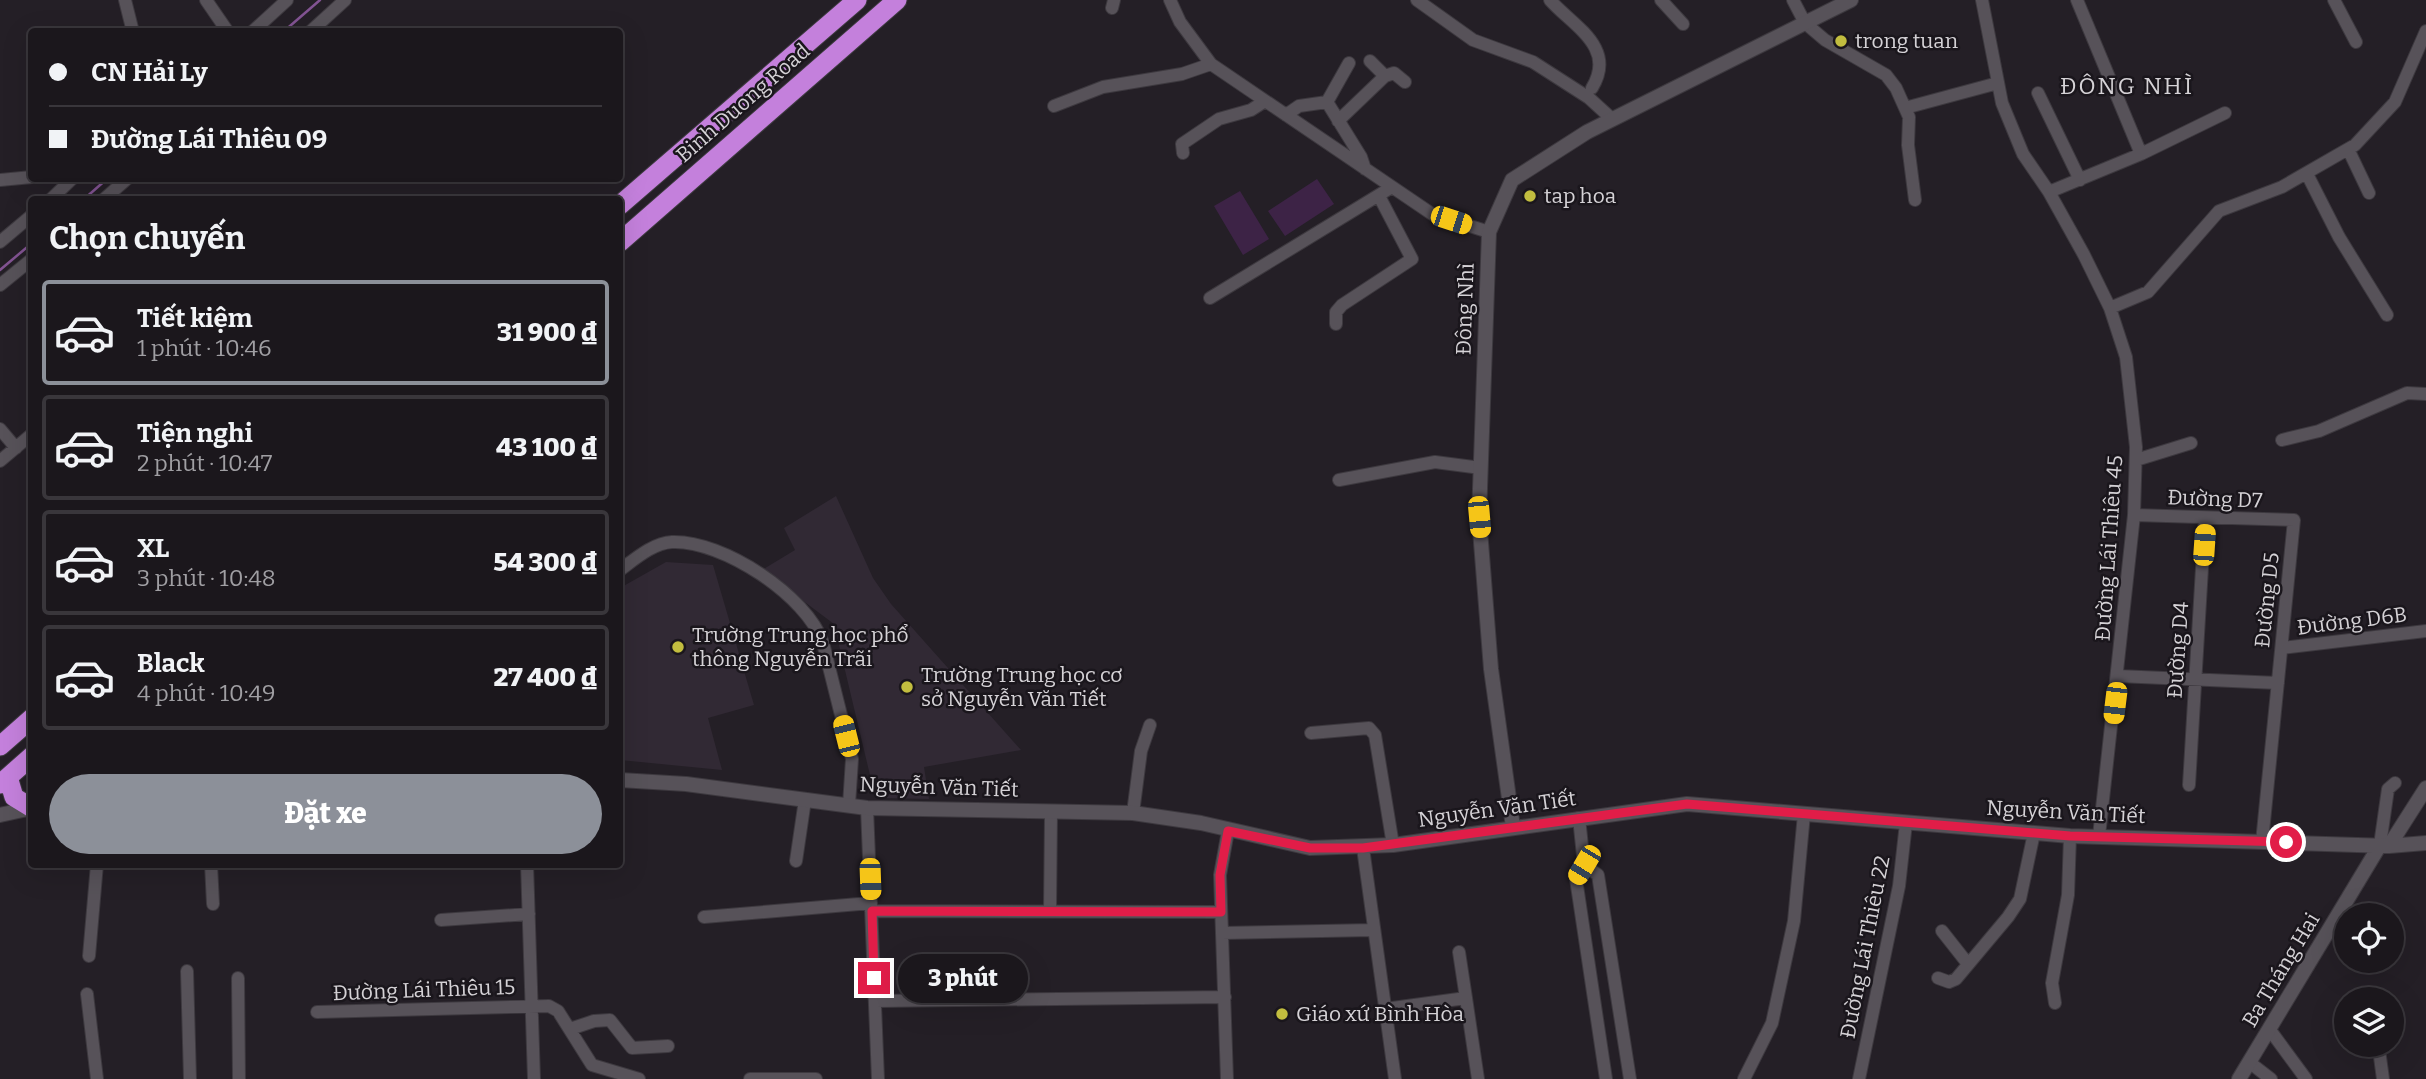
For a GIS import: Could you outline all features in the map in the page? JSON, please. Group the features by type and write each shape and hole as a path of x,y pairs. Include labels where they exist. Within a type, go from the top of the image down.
{"highway":[{"name":"Binh Duong Road","path":"623,202 857,0"},
{"name":"Binh Duong Road","path":"623,239 897,0"},
{"path":"0,746 28,722"},
{"path":"28,759 4,780 14,797 28,806"}],"street":[{"path":"125,0 132,28"},
{"path":"205,0 225,28"},
{"path":"267,26 287,0"},
{"path":"314,28 345,0"},
{"path":"1170,0 1180,22 1211,64 1432,214 1489,232"},
{"path":"1417,0 1473,40 1533,62 1589,98 1612,119"},
{"path":"1550,0 1595,45 1600,58 1592,88"},
{"path":"1661,0 1683,24"},
{"path":"1793,0 1805,23 1825,40 1885,75 1896,88 1909,117 1908,145 1915,200"},
{"name":"Đông Nhì","path":"1513,827 1491,669 1479,517 1489,232 1511,180 1612,119 1851,0"},
{"name":"Đường Lái Thiêu 45","path":"1982,0 2002,103 2023,154 2049,192 2110,308 2126,357 2136,460 2134,515 2099,836"},
{"path":"2077,0 2141,154"},
{"path":"2334,0 2356,42"},
{"path":"2110,308 2148,292 2219,211 2307,174 2349,151 2395,102 2426,31"},
{"path":"1370,61 1385,76"},
{"path":"1327,102 1349,63"},
{"path":"1054,106 1103,87 1181,74 1211,64"},
{"path":"1338,121 1385,76 1394,73 1405,82"},
{"path":"1905,107 1998,83"},
{"path":"2038,93 2080,180"},
{"path":"1183,153 1182,144 1219,120 1251,110 1265,101"},
{"path":"1286,115 1299,106 1327,102"},
{"path":"1327,102 1362,157 1365,169"},
{"path":"2049,192 2141,154 2225,113"},
{"path":"2349,151 2370,193"},
{"path":"2307,174 2339,237 2387,315"},
{"path":"0,180 28,177"},
{"path":"54,196 69,182"},
{"path":"108,196 123,182"},
{"path":"1210,298 1392,187"},
{"path":"1336,324 1336,312 1342,304 1412,259 1378,196"},
{"path":"0,243 28,218"},
{"path":"0,285 28,261"},
{"path":"2282,440 2319,431 2407,393 2426,394"},
{"path":"0,429 16,448"},
{"path":"0,461 28,438"},
{"path":"2136,460 2192,443"},
{"path":"1339,480 1378,475 1423,463 1456,462 1480,468"},
{"name":"Đường D7","path":"2134,515 2294,520"},
{"name":"Đường D4","path":"2189,785 2206,518"},
{"name":"Đường D5","path":"2262,842 2294,520"},
{"path":"623,567 648,550 670,542 691,545 746,565 806,612 818,626 824,643 852,759 849,805"},
{"name":"Đường D6B","path":"2281,648 2426,631"},
{"path":"2118,676 2278,683"},
{"path":"1133,813 1141,751 1150,725"},
{"path":"1311,733 1369,728 1375,735 1393,845"},
{"name":"Nguyễn Văn Tiết","path":"623,779 867,808 1133,813 1310,848 1393,845 1687,804 2070,836 2384,845 2426,843"},
{"path":"2384,845 2386,797 2388,789 2395,783"},
{"name":"Ba Tháng Hai","path":"2239,1079 2384,845 2426,788"},
{"path":"796,861 805,800"},
{"path":"867,808 878,1079"},
{"path":"0,815 28,809"},
{"path":"1051,812 1051,911"},
{"path":"1744,1079 1772,1023 1794,921 1804,814"},
{"path":"1579,818 1584,865 1576,879 1606,1079"},
{"name":"Đường Lái Thiêu 22","path":"1859,1079 1899,886 1906,822"},
{"path":"1227,1079 1220,875 1228,831"},
{"path":"1938,978 1952,981 1969,964 2020,898 2034,833"},
{"path":"2055,1003 2053,983 2066,906 2070,836"},
{"path":"1363,848 1395,1079"},
{"path":"1584,865 1598,875 1630,1079"},
{"path":"89,957 97,868"},
{"path":"211,868 213,904"},
{"path":"527,868 534,1079"},
{"path":"704,917 871,907 1221,912"},
{"path":"441,920 529,914"},
{"path":"1222,933 1373,930"},
{"path":"1942,931 1969,964"},
{"path":"1459,952 1478,1079"},
{"path":"1588,960 1610,957"},
{"path":"187,971 190,1079"},
{"path":"238,978 239,1079"},
{"path":"87,994 97,1079"},
{"path":"875,1001 1225,997"},
{"path":"1385,1009 1466,998"},
{"path":"532,1006 549,1006 558,1011 592,1065 639,1079"},
{"name":"Đường Lái Thiêu 15","path":"317,1012 532,1006"},
{"path":"570,1029 594,1021 610,1020 632,1048 640,1051 668,1046"},
{"path":"2270,1030 2306,1079"},
{"path":"1602,1053 1625,1050"},
{"path":"2380,1057 2383,1079"},
{"path":"2249,1062 2271,1079"},
{"path":"750,1079 816,1079"}],"shaded area":[{"path":"1317,179 1334,204 1285,236 1268,211"},
{"path":"1240,191 1269,239 1243,255 1214,206"},
{"name":"Trường Trung học cơ sở Nguyễn Văn Tiết","path":"836,496 873,578 891,604 1021,750 924,767 929,799 884,798 874,792 834,624 762,570 795,550 784,528"},
{"name":"Trường Trung học phổ thông Nguyễn Trãi","path":"666,562 713,565 754,705 708,718 722,770 623,760 623,586"}],"waterway":[{"path":"288,28 320,0"},
{"path":"88,196 103,182"},
{"path":"0,270 28,246"}],"place":[{"name":"trong tuan","path":"1841,41"},
{"name":"tap hoa","path":"1530,196"},
{"name":"Trường Trung học phổ thông Nguyễn Trãi","path":"678,647"},
{"name":"Trường Trung học cơ sở Nguyễn Văn Tiết","path":"907,687"},
{"name":"Giáo xứ Bình Hòa","path":"1282,1014"}],"district":[{"name":"ĐÔNG NHÌ","path":"2127,86"}],"route":[{"path":"874,978 872,911 1221,912 1220,875 1228,831 1310,848 1363,848 1687,804 2070,836 2286,842"}]}
